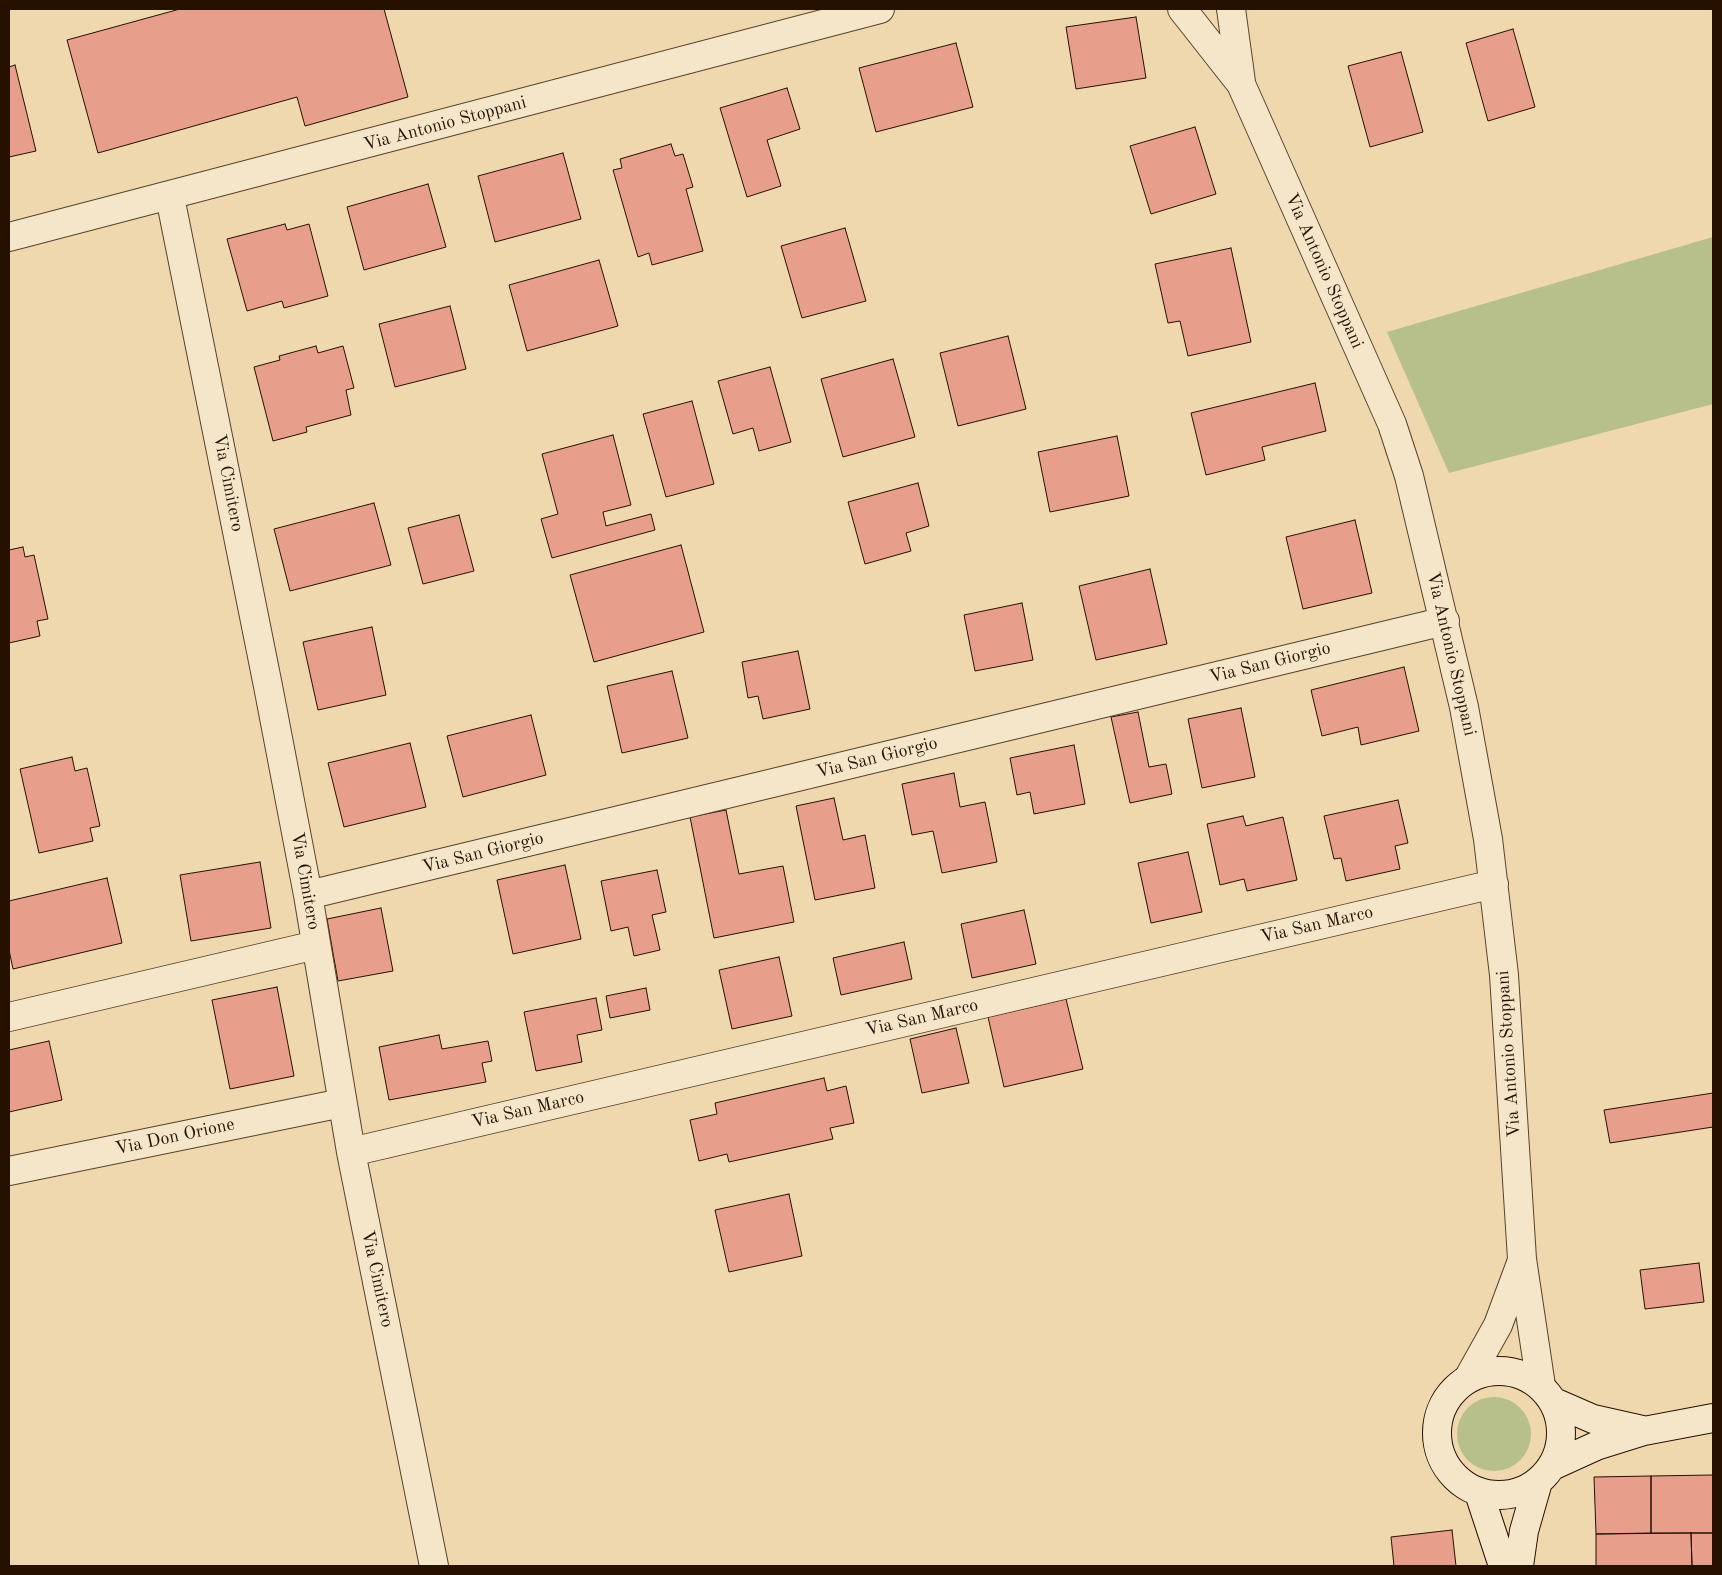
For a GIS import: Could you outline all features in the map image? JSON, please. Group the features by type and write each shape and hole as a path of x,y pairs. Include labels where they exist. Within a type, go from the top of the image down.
{"street":[{"name":"Via Antonio Stoppani","path":"9,238 880,9"},
{"name":"Via Antonio Stoppani","path":"1182,9 1241,84 1392,424 1409,476 1445,621 1472,747 1494,884 1504,974 1522,1259 1547,1394"},
{"name":"Via Antonio Stoppani","path":"1231,9 1241,84"},
{"name":"Via Cimitero","path":"170,197 308,895 351,1152 434,1566"},
{"name":"Via San Giorgio","path":"308,895 1445,621"},
{"name":"Via San Marco","path":"351,1152 1494,884"},
{"path":"9,1017 316,945"},
{"name":"Via Don Orione","path":"9,1171 342,1103"},
{"name":"Via Antonio Stoppani","path":"1469,1377 1498,1325 1522,1259"},
{"path":"1644,1431 1592,1419 1547,1394 1524,1376 1506,1371 1487,1371 1469,1377 1449,1396 1441,1408 1436,1428 1438,1449 1446,1468 1461,1483 1479,1493 1500,1496 1520,1492 1545,1474 1596,1446 1644,1431 1713,1418"},
{"path":"1519,1566 1524,1531 1545,1474 1560,1446 1562,1431 1547,1394"},
{"path":"1479,1493 1503,1566"}],"green space":[{"path":"1713,237 1713,404 1449,473 1387,332"},
{"path":"1487,1397 1501,1397 1515,1403 1525,1413 1531,1427 1529,1448 1515,1465 1501,1471 1487,1471 1473,1465 1463,1455 1457,1441 1457,1427 1463,1413 1473,1403"}],"building":[{"path":"180,9 384,9 408,97 305,126 297,97 98,153 67,40"},
{"path":"1136,17 1146,78 1076,89 1066,27"},
{"path":"1513,29 1535,107 1488,121 1466,43"},
{"path":"956,43 973,107 876,132 859,68"},
{"path":"1401,52 1423,132 1370,147 1348,66"},
{"path":"15,65 36,151 9,157 9,67"},
{"path":"787,88 800,129 767,140 781,186 747,197 720,108"},
{"path":"1195,127 1216,194 1151,214 1130,146"},
{"path":"671,144 675,156 683,154 693,187 686,189 703,251 652,265 649,253 638,257 613,170 622,168 620,159"},
{"path":"563,153 581,219 495,242 478,176"},
{"path":"428,184 446,247 364,270 347,207"},
{"path":"285,224 287,230 309,224 328,296 284,308 282,301 247,311 227,239"},
{"path":"845,228 866,301 802,318 781,246"},
{"path":"1231,248 1251,342 1188,356 1180,321 1168,323 1155,264"},
{"path":"599,260 618,326 527,351 509,285"},
{"path":"450,306 466,369 395,387 379,324"},
{"path":"1008,336 1026,409 958,426 940,353"},
{"path":"316,346 318,353 343,346 354,388 346,390 351,415 306,427 307,432 273,441 254,367 280,360 279,356"},
{"path":"893,359 915,437 843,457 821,379"},
{"path":"770,367 791,442 759,451 753,428 733,434 718,381"},
{"path":"1315,383 1326,431 1262,447 1265,460 1206,475 1191,413"},
{"path":"692,401 714,484 666,497 643,414"},
{"path":"613,435 631,505 603,512 606,526 651,514 655,530 552,558 541,519 558,514 542,454"},
{"path":"1117,436 1129,496 1050,512 1038,452"},
{"path":"918,483 929,526 906,533 911,551 865,564 848,502"},
{"path":"374,503 391,565 290,591 274,529"},
{"path":"459,515 474,571 423,584 408,528"},
{"path":"1355,520 1372,593 1303,609 1286,537"},
{"path":"681,545 704,632 594,662 570,575"},
{"path":"23,547 25,557 34,555 48,619 37,621 40,636 9,643 9,550"},
{"path":"1150,569 1167,644 1096,660 1079,586"},
{"path":"1022,603 1033,660 975,671 964,615"},
{"path":"372,627 386,695 318,710 303,642"},
{"path":"798,651 810,709 763,719 758,696 748,698 742,662"},
{"path":"1404,667 1419,731 1361,745 1358,727 1322,736 1311,690"},
{"path":"672,671 688,738 622,753 607,686"},
{"path":"1241,708 1255,777 1202,788 1188,719"},
{"path":"1138,712 1149,767 1166,764 1172,794 1130,803 1111,717"},
{"path":"531,715 546,775 463,797 447,736"},
{"path":"410,743 426,807 344,827 328,763"},
{"path":"1074,745 1085,804 1034,814 1030,792 1017,795 1010,758"},
{"path":"72,757 75,771 87,768 100,826 90,828 93,841 39,853 20,769"},
{"path":"954,773 960,807 985,802 997,862 942,873 933,831 912,835 902,784"},
{"path":"834,798 843,840 865,835 875,888 815,900 796,806"},
{"path":"1398,800 1408,843 1395,846 1400,869 1346,881 1341,858 1334,859 1324,816"},
{"path":"726,810 739,874 783,866 794,922 714,938 690,817"},
{"path":"1243,816 1246,826 1283,817 1297,880 1247,891 1244,879 1220,885 1207,824"},
{"path":"1188,852 1202,912 1151,923 1138,863"},
{"path":"260,862 271,928 191,941 180,875"},
{"path":"565,865 581,939 513,954 497,880"},
{"path":"657,870 666,912 652,915 660,950 634,956 628,927 611,931 601,881"},
{"path":"107,878 122,943 13,969 9,950 9,901"},
{"path":"381,908 393,971 338,981 327,919"},
{"path":"1024,910 1036,964 972,978 961,924"},
{"path":"904,942 912,979 841,995 833,958"},
{"path":"779,957 792,1016 732,1029 719,970"},
{"path":"277,987 294,1076 230,1089 212,1000"},
{"path":"646,988 650,1010 610,1018 606,996"},
{"path":"596,998 602,1030 577,1035 582,1062 536,1071 524,1012"},
{"path":"1066,999 1083,1069 1004,1087 988,1017"},
{"path":"956,1028 969,1083 922,1093 910,1039"},
{"path":"439,1035 442,1049 488,1041 492,1061 482,1063 486,1082 389,1100 379,1047"},
{"path":"49,1041 62,1100 9,1112 9,1050"},
{"path":"824,1078 827,1091 846,1086 854,1123 830,1128 833,1139 729,1162 727,1154 699,1161 690,1120 717,1114 715,1103"},
{"path":"1713,1093 1713,1127 1610,1143 1604,1110"},
{"path":"789,1194 802,1256 729,1272 715,1210"},
{"path":"1699,1263 1704,1302 1645,1309 1640,1270"},
{"path":"1713,1475 1713,1533 1651,1533 1651,1476"},
{"path":"1651,1476 1651,1533 1596,1534 1594,1477"},
{"path":"1452,1530 1456,1566 1394,1566 1391,1537"},
{"path":"1691,1533 1692,1566 1596,1566 1596,1534"},
{"path":"1691,1533 1713,1533 1713,1566 1692,1566"}]}
